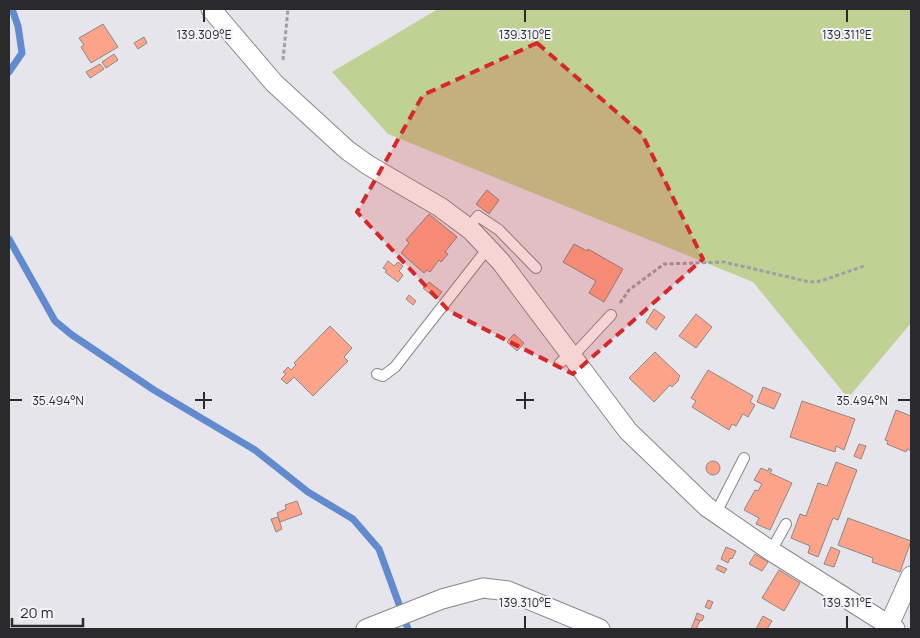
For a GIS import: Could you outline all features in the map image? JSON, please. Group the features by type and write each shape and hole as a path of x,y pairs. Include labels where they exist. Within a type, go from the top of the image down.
{"street":[{"path":"211,9 274,83 347,150 368,165 440,207 468,228 488,248 501,262 567,358 628,431 708,507 771,551 892,627 911,576"},
{"path":"366,629 442,598 483,588 508,591 600,629"}],"lane":[{"path":"468,228 478,216 498,230 536,268"},
{"path":"377,374 383,376 395,367 488,248"},
{"path":"567,358 611,315"},
{"path":"716,513 744,458"},
{"path":"771,551 786,524"}],"path":[{"path":"274,83 282,71 288,9"},
{"path":"611,315 629,290 664,264 724,262 810,282 821,281 864,266"}],"highlighted area":[{"path":"537,43 642,134 703,259 573,374 449,311 357,212 423,95"}],"green space":[{"path":"438,9 911,9 911,323 848,398 753,282 388,134 332,72"}],"building":[{"path":"103,24 118,47 91,63 81,47 84,45 79,38"},
{"path":"144,37 147,43 138,49 134,43"},
{"path":"114,54 118,60 106,68 102,62"},
{"path":"100,64 104,69 90,78 86,72"},
{"path":"487,190 499,200 489,214 476,204"},
{"path":"429,214 457,237 445,252 448,254 441,262 439,260 430,272 427,270 424,273 401,253 409,243 406,240"},
{"path":"574,244 587,251 588,249 623,269 604,302 589,293 596,281 563,262"},
{"path":"388,261 394,266 398,262 403,266 399,271 403,275 398,282 385,272 387,270 383,268"},
{"path":"429,282 442,292 436,299 423,288"},
{"path":"409,295 416,301 413,305 406,299"},
{"path":"654,309 665,317 656,330 646,322"},
{"path":"696,314 712,327 696,348 679,336"},
{"path":"330,326 352,348 344,357 348,361 313,396 294,377 287,384 281,379 286,374 283,372 288,367 291,370 296,365 294,363"},
{"path":"514,334 524,343 517,351 507,342"},
{"path":"655,352 680,376 679,380 672,387 670,385 654,402 629,378"},
{"path":"708,370 753,396 750,402 755,405 748,417 743,414 736,426 732,424 729,430 692,407 696,401 691,398"},
{"path":"763,387 781,394 774,409 757,402"},
{"path":"802,401 855,419 844,450 836,446 835,452 790,437"},
{"path":"896,410 911,416 911,451 907,449 906,452 887,444 888,441 885,440"},
{"path":"859,444 866,446 861,459 854,456"},
{"path":"710,461 716,461 720,468 716,475 710,475 706,471 706,465"},
{"path":"836,462 857,470 838,520 833,518 818,557 808,553 810,546 791,538 800,514 806,516 818,483 827,486"},
{"path":"761,468 768,471 769,468 772,470 770,473 792,483 770,530 756,524 759,518 744,510 755,490 758,491 762,484 754,480"},
{"path":"297,501 302,514 280,522 277,513 286,509 285,505"},
{"path":"278,517 282,529 276,532 271,519"},
{"path":"848,518 911,541 900,572 872,562 873,558 838,545"},
{"path":"726,547 736,551 728,563 721,559"},
{"path":"831,547 840,551 834,567 824,564"},
{"path":"755,554 768,562 762,571 749,564"},
{"path":"718,565 727,569 724,573 716,569"},
{"path":"779,570 800,583 784,611 762,598"},
{"path":"708,600 713,602 710,609 705,607"},
{"path":"697,613 704,616 702,621 695,619"},
{"path":"763,616 772,621 767,629 756,629"},
{"path":"695,619 700,621 696,629 691,629"}],"waterway":[{"path":"9,72 22,53 18,26 12,9"},
{"path":"9,239 55,321 72,335 154,390 255,450 308,492 353,519 379,549 408,629"}]}
